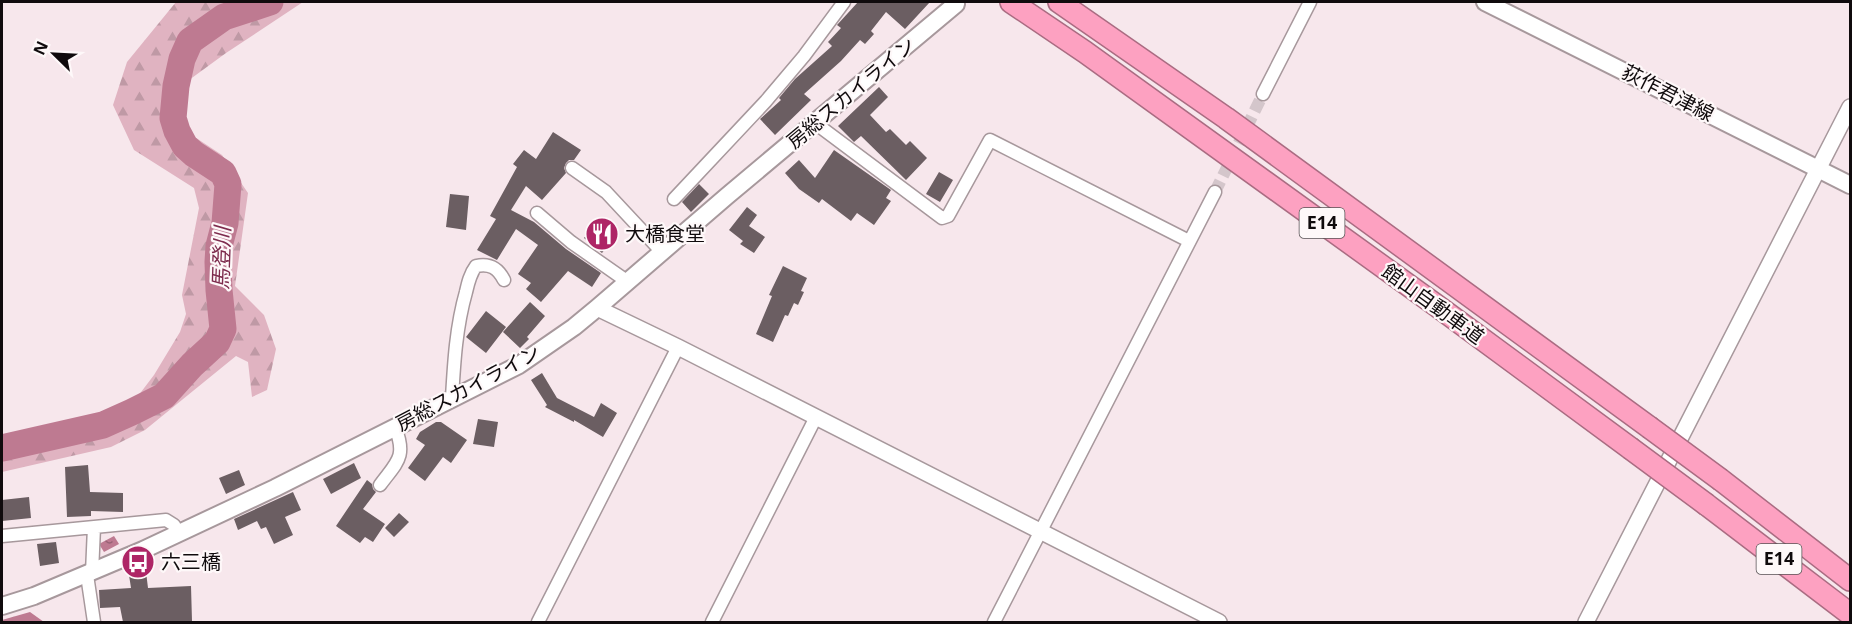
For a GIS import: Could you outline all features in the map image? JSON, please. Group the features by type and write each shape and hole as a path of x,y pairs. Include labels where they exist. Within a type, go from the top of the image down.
{"highway":[{"name":"館山自動車道","path":"1011,2 1085,52 1440,308 1851,614"},
{"name":"館山自動車道","path":"1059,2 1226,118 1721,480 1851,580"}],"main road":[{"name":"荻作君津線","path":"1485,2 1851,185"},
{"name":"房総スカイライン","path":"2,606 89,574 178,534 519,365 597,308 956,4"}],"street":[{"path":"674,199 766,101 804,56 844,2"},
{"path":"1263,94 1310,2"},
{"path":"1586,622 1851,107"},
{"path":"815,123 942,218 948,216 990,140 1189,241"},
{"path":"572,168 606,192 662,252"},
{"path":"994,622 1215,192"},
{"path":"537,213 571,242 628,282"},
{"path":"452,398 460,311 471,272 476,266 488,265 499,272 504,280"},
{"path":"597,308 1219,622"},
{"path":"538,622 678,347"},
{"path":"712,622 816,417"},
{"path":"380,485 393,467 401,450 401,442 395,428"},
{"path":"2,536 166,520 174,525 178,534"},
{"path":"94,527 89,574 94,622"}],"green space":[{"path":"176,2 303,2 174,91 181,128 222,155 248,193 235,286 264,315 276,349 267,390 252,397 248,362 236,356 145,430 111,447 2,472 2,456 53,447 119,421 154,375 180,332 186,314 182,295 199,208 194,188 134,150 113,105 127,62"}],"water":[{"path":"114,536 119,544 104,552 99,544"},
{"path":"30,612 44,622 2,622 2,620"}],"building":[{"path":"858,2 930,2 905,29 886,12 871,31 874,34 865,44 860,40 841,61 804,94 811,100 775,135 760,119 781,100 779,98 795,79 832,46 828,42 841,28 837,25"},
{"path":"879,87 888,97 870,115 886,132 890,129 906,145 910,141 927,158 906,180 861,136 854,142 838,126"},
{"path":"553,132 581,150 574,160 566,163 564,168 566,173 542,200 526,186 511,210 534,222 566,249 601,273 592,287 568,271 541,302 526,289 531,283 518,274 538,245 516,229 497,260 477,250 496,219 490,216 517,167 513,164 524,150 536,159"},
{"path":"834,150 891,190 886,198 891,201 874,225 857,213 851,221 822,199 819,203 799,189 785,173 799,160 815,178"},
{"path":"939,172 953,180 940,202 926,194"},
{"path":"699,184 709,194 691,212 682,202"},
{"path":"450,194 469,196 466,230 446,227"},
{"path":"747,207 757,215 749,226 765,237 754,253 740,244 743,241 729,230"},
{"name":"大橋食堂","path":"599,219 605,224 609,219 617,226 615,229 618,232 602,253 584,238"},
{"path":"783,266 807,278 798,305 794,303 788,316 785,315 773,342 756,334 772,296 769,295"},
{"path":"530,302 545,316 520,348 503,332"},
{"path":"486,311 506,327 486,353 466,337"},
{"path":"542,373 557,398 594,417 601,403 617,413 603,437 545,407 547,405 531,380"},
{"path":"478,419 498,422 494,447 473,444"},
{"path":"436,422 441,422 467,440 451,463 443,457 425,481 408,468 425,445 416,439 420,432"},
{"path":"354,463 361,478 331,494 323,479"},
{"path":"88,465 90,492 123,493 123,512 91,511 91,516 67,517 65,467"},
{"path":"239,470 245,485 226,494 219,478"},
{"path":"367,480 376,492 363,509 385,524 373,542 365,537 360,543 336,526"},
{"path":"293,492 301,510 285,517 293,535 274,544 266,527 261,529 257,521 238,530 234,519"},
{"path":"29,497 31,518 2,521 2,500"},
{"path":"399,513 409,522 394,537 385,528"},
{"path":"56,542 59,563 40,566 37,544"},
{"path":"146,572 148,588 191,586 192,621 123,622 120,607 100,608 99,590 131,588 129,575"}],"waterway":[{"name":"馬登川","path":"2,448 103,425 132,412 164,396 217,342 223,329 218,262 219,246 225,223 228,184 223,173 185,146 177,131 173,118 176,86 182,59 190,41 224,17 270,2"}],"tunnel":[{"path":"1215,192 1263,94"}],"place":[{"name":"大橋食堂","path":"602,234"},
{"name":"六三橋","path":"138,562"}]}
